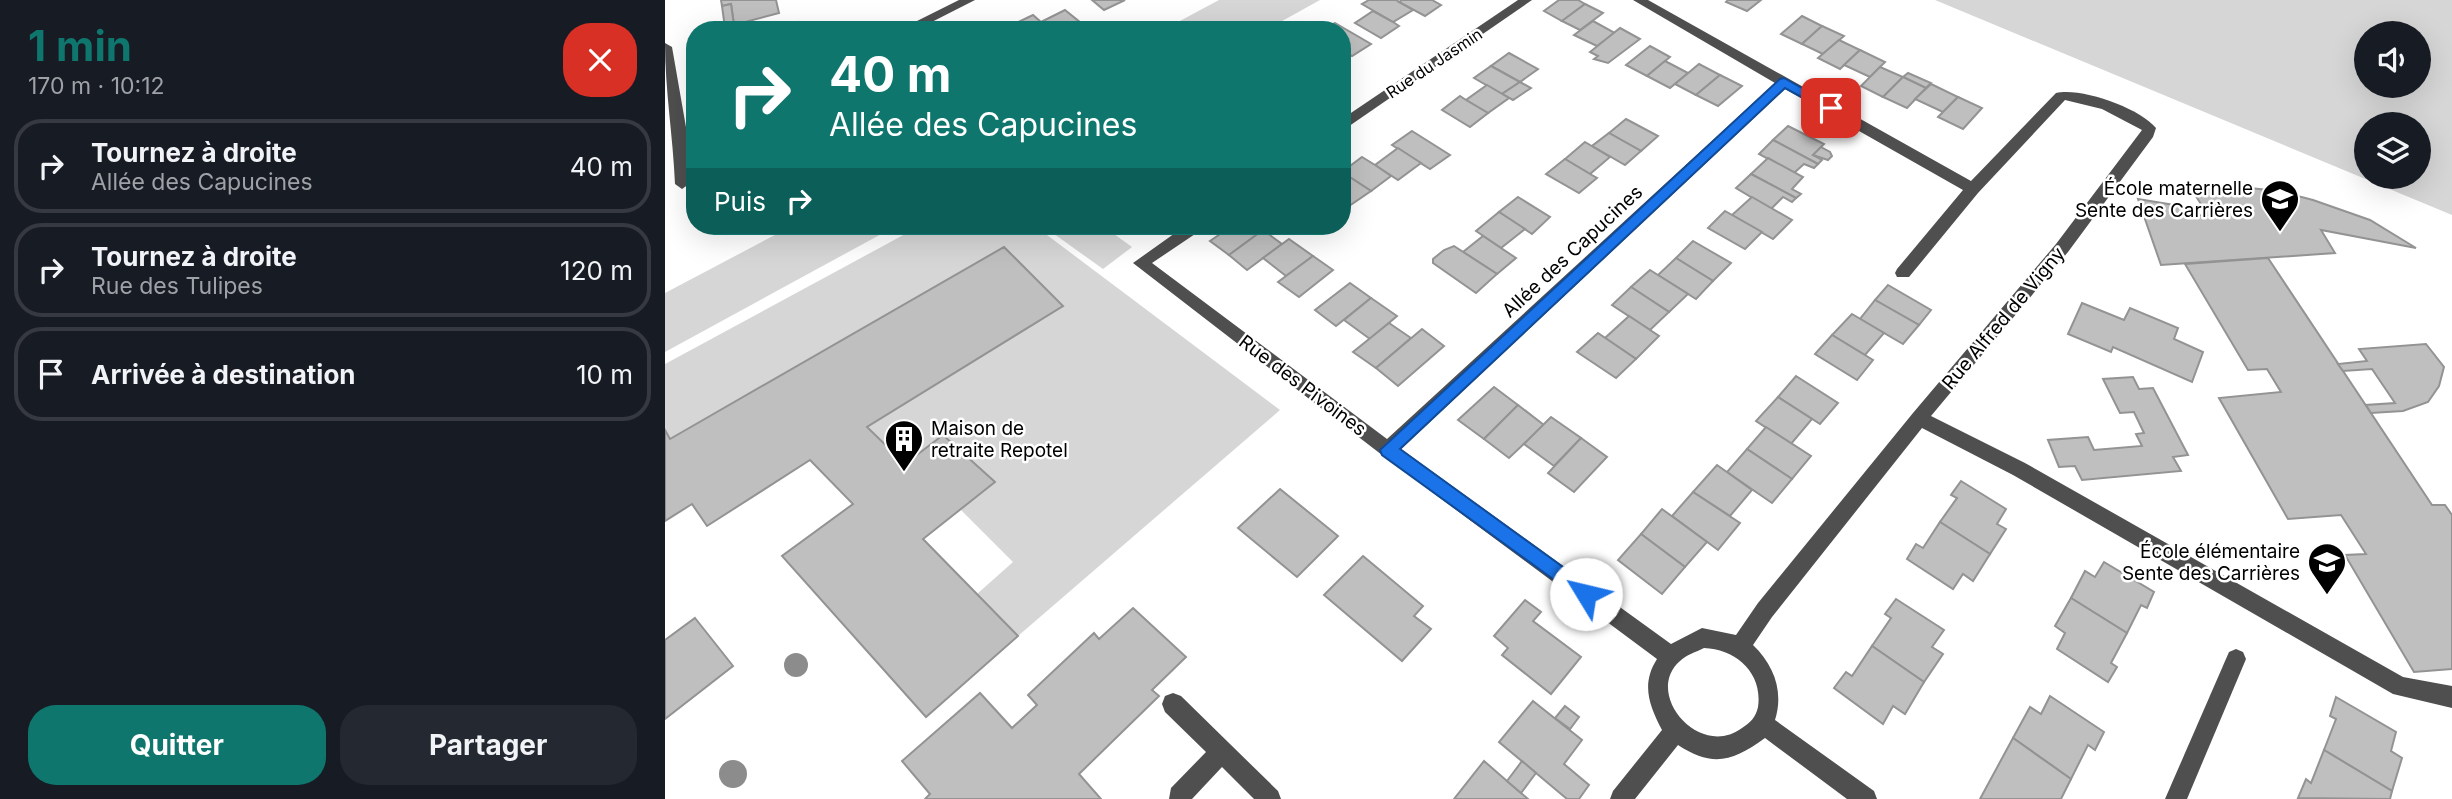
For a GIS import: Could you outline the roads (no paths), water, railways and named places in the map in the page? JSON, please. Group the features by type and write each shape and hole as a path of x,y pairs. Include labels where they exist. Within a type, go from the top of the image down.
{"street":[{"path":"924,21 969,0"},
{"name":"Rue du Jasmin","path":"1351,120 1526,0"},
{"path":"1639,0 1972,189 1903,273"},
{"path":"665,47 680,133 682,184"},
{"name":"Allée des Capucines","path":"1388,450 1784,82"},
{"name":"Rue Alfred de Vigny","path":"1740,647 1765,610 1919,418 2062,247 2148,134 2149,128 2131,116 2078,97 2061,96 1972,189"},
{"path":"680,133 686,131"},
{"name":"Rue des Pivoines","path":"1183,235 1141,263 1388,450 1669,655"},
{"path":"1919,418 2019,469 2400,687 2452,697"},
{"path":"1702,638 1721,639 1740,647 1756,662 1767,681 1769,703 1763,724 1750,739 1733,747 1713,749 1692,743 1675,731 1662,713 1656,692 1659,672 1669,655 1684,643 1702,638"},
{"path":"2176,799 2236,659"},
{"path":"1173,704 1270,799"},
{"path":"1763,724 1866,799"},
{"path":"1621,799 1675,731"},
{"path":"1179,796 1221,752"}],"place":[{"name":"École maternelle Sente des Carrières","path":"2280,233"},
{"name":"Maison de retraite Repotel","path":"904,473"},
{"name":"École élémentaire Sente des Carrières","path":"2327,596"}]}
